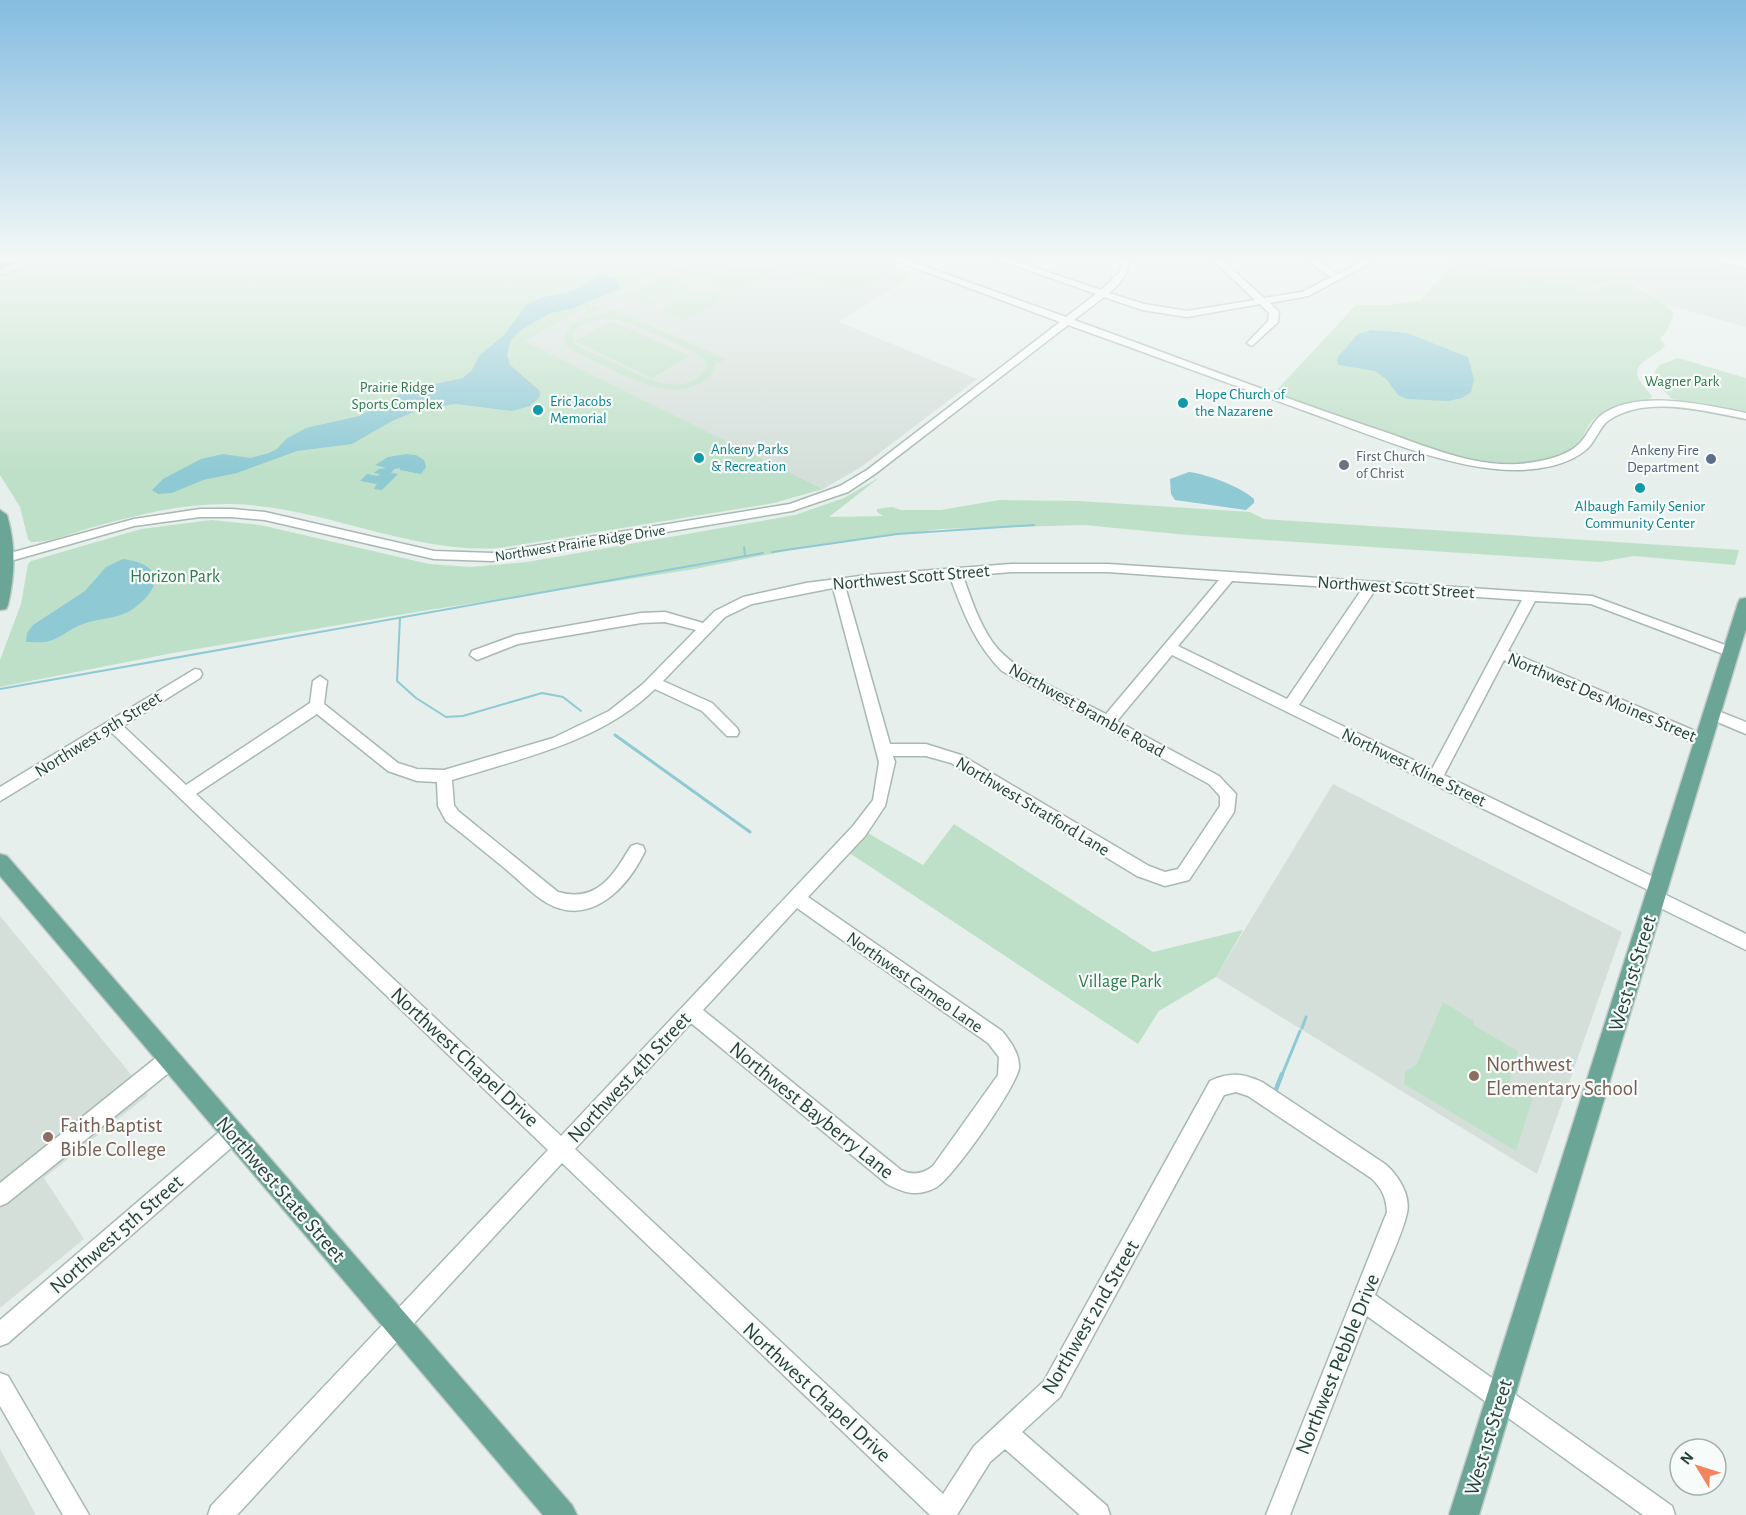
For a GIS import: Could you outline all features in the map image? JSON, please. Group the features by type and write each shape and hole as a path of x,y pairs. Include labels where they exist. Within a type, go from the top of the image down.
{"main road":[{"path":"0,515 8,558 0,605"},
{"name":"West 1st Street","path":"1464,1515 1746,603"},
{"name":"Northwest State Street","path":"0,862 168,1060 562,1515"}],"street":[{"name":"Northwest Prairie Ridge Drive","path":"8,558 129,525 201,513 265,516 434,555 475,558 526,553 792,507 827,496 857,481 1055,330"},
{"path":"1090,330 1426,450 1487,466 1527,467 1559,461 1584,446 1603,419 1631,407 1684,404 1746,416"},
{"path":"1252,343 1265,330"},
{"name":"Northwest Scott Street","path":"317,706 393,767 417,775 444,776 578,734 615,715 653,682 705,628 729,609 748,600 838,583 955,572 1066,567 1531,595 1601,602 1731,652"},
{"name":"Northwest Bramble Road","path":"955,572 977,631 996,657 1024,677 1214,780 1228,794"},
{"path":"1107,723 1229,576"},
{"name":"Northwest 4th Street","path":"220,1515 876,810 886,776 887,762 838,583"},
{"path":"1290,706 1372,585"},
{"path":"1435,778 1531,595"},
{"path":"477,655 516,640 641,618 665,616 705,628"},
{"name":"Northwest Kline Street","path":"1170,648 1435,778 1657,892 1746,942"},
{"name":"Northwest Des Moines Street","path":"1500,653 1704,741"},
{"name":"Northwest 9th Street","path":"0,795 195,674"},
{"path":"186,793 317,706 320,681"},
{"path":"653,682 707,707 732,732"},
{"path":"1713,714 1746,728"},
{"name":"Northwest Chapel Drive","path":"114,726 945,1514"},
{"name":"Northwest Stratford Lane","path":"884,750 926,750 956,759 1143,871 1165,879 1183,875 1226,812 1230,803 1228,794"},
{"path":"444,776 446,806 452,816 553,898 564,903 586,902 606,892 621,878 637,851"},
{"name":"Northwest Cameo Lane","path":"796,898 995,1036 1009,1056 1011,1068 1006,1080 940,1173"},
{"name":"Northwest Bayberry Lane","path":"690,1011 894,1177 906,1184 919,1185 932,1180 940,1173"},
{"path":"0,1196 168,1060"},
{"name":"Northwest Pebble Drive","path":"1210,1100 1217,1088 1227,1082 1242,1083 1255,1089 1388,1179 1394,1189 1397,1212 1278,1515"},
{"name":"Northwest 2nd Street","path":"945,1514 982,1454 1004,1432 1039,1404 1052,1389 1210,1100"},
{"name":"Northwest 5th Street","path":"0,1335 233,1133"},
{"path":"1363,1300 1663,1515"},
{"path":"0,1384 77,1515"},
{"path":"1004,1432 1098,1515"}],"shaded area":[{"path":"545,330 858,330 977,379 861,467 823,489 523,341"},
{"name":"Northwest Elementary School","path":"1333,784 1622,932 1537,1174 1216,977"},
{"name":"Faith Baptist Bible College","path":"0,916 148,1095 44,1178 84,1239 0,1308"},
{"path":"0,1449 36,1515 0,1515"}],"green space":[{"name":"Prairie Ridge Sports Complex","path":"0,330 545,330 524,341 823,489 774,503 500,548 466,548 432,544 299,513 231,504 197,505 163,510 89,528 56,539 31,542 28,539 20,507 0,475"},
{"path":"576,330 572,336 574,343 588,351 660,383 685,384 696,379 706,369 704,359 695,352 644,330 659,330 725,359 719,363 716,362 714,372 688,388 673,390 659,388 630,378 574,351 566,345 564,337 567,331"},
{"path":"595,330 630,330 689,356 652,378 575,341"},
{"path":"1333,330 1667,330 1660,338 1665,345 1645,360 1638,369 1637,374 1640,381 1652,396 1650,399 1603,412 1591,422 1577,446 1564,455 1533,463 1482,462 1452,456 1274,393"},
{"name":"Wagner Park","path":"1678,358 1746,378 1746,414 1672,399 1657,384 1655,371 1660,365"},
{"name":"Horizon Park","path":"880,477 829,517 883,516 877,512 877,509 892,507 901,510 941,510 999,500 1079,501 1250,512 1264,519 1739,550 1735,565 1634,556 1600,562 1188,535 1084,525 940,529 801,548 695,569 416,612 173,653 0,687 0,660 21,604 28,564 31,561 141,529 211,520 260,525 429,564 471,567 527,562 795,515 844,498"},
{"name":"Village Park","path":"954,824 1153,952 1243,930 1216,977 1159,1011 1138,1044 848,852 866,832 923,865"},
{"path":"1443,1002 1474,1021 1473,1025 1518,1051 1509,1084 1533,1098 1516,1151 1404,1084 1405,1072 1417,1064"}],"water":[{"path":"508,330 521,330 511,340 507,355 510,365 539,390 539,398 530,406 512,411 456,404 421,409 392,421 352,444 297,451 237,473 203,480 172,493 158,494 152,490 163,479 201,459 223,454 250,458 269,453 277,449 286,439 306,428 359,416 408,390 463,378 472,370 479,356"},
{"path":"1372,330 1407,333 1468,357 1474,379 1471,392 1462,398 1448,401 1407,399 1398,395 1387,380 1375,371 1339,365 1338,357 1358,334"},
{"path":"416,455 424,460 426,467 421,474 400,470 400,468 394,469 391,473 398,474 382,490 374,489 377,484 360,481 367,474 378,476 380,474 374,473 386,468 375,465 388,457"},
{"path":"1189,472 1205,475 1232,486 1248,494 1254,499 1254,503 1246,510 1175,500 1171,494 1170,479"},
{"path":"123,559 146,566 152,571 155,578 154,585 143,601 127,612 83,624 50,641 26,642 27,633 33,625 85,591 106,567"}],"waterway":[{"path":"772,552 897,534 1034,525"},
{"path":"744,547 745,556"},
{"path":"0,689 763,553"},
{"path":"400,618 397,681 416,698 446,717 463,716 542,693 563,697 581,711"},
{"path":"615,735 750,832"},
{"path":"1302,1028 1306,1017"},
{"path":"1282,1075 1300,1031"},
{"path":"1275,1092 1282,1074"}],"place":[{"name":"Hope Church of the Nazarene","path":"1183,403"},
{"name":"Eric Jacobs Memorial","path":"538,410"},
{"name":"Ankeny Parks & Recreation","path":"699,458"},
{"name":"Ankeny Fire Department","path":"1711,459"},
{"name":"First Church of Christ","path":"1344,465"},
{"name":"Albaugh Family Senior Community Center","path":"1640,488"},
{"name":"Northwest Elementary School","path":"1474,1076"},
{"name":"Faith Baptist Bible College","path":"48,1137"}]}
